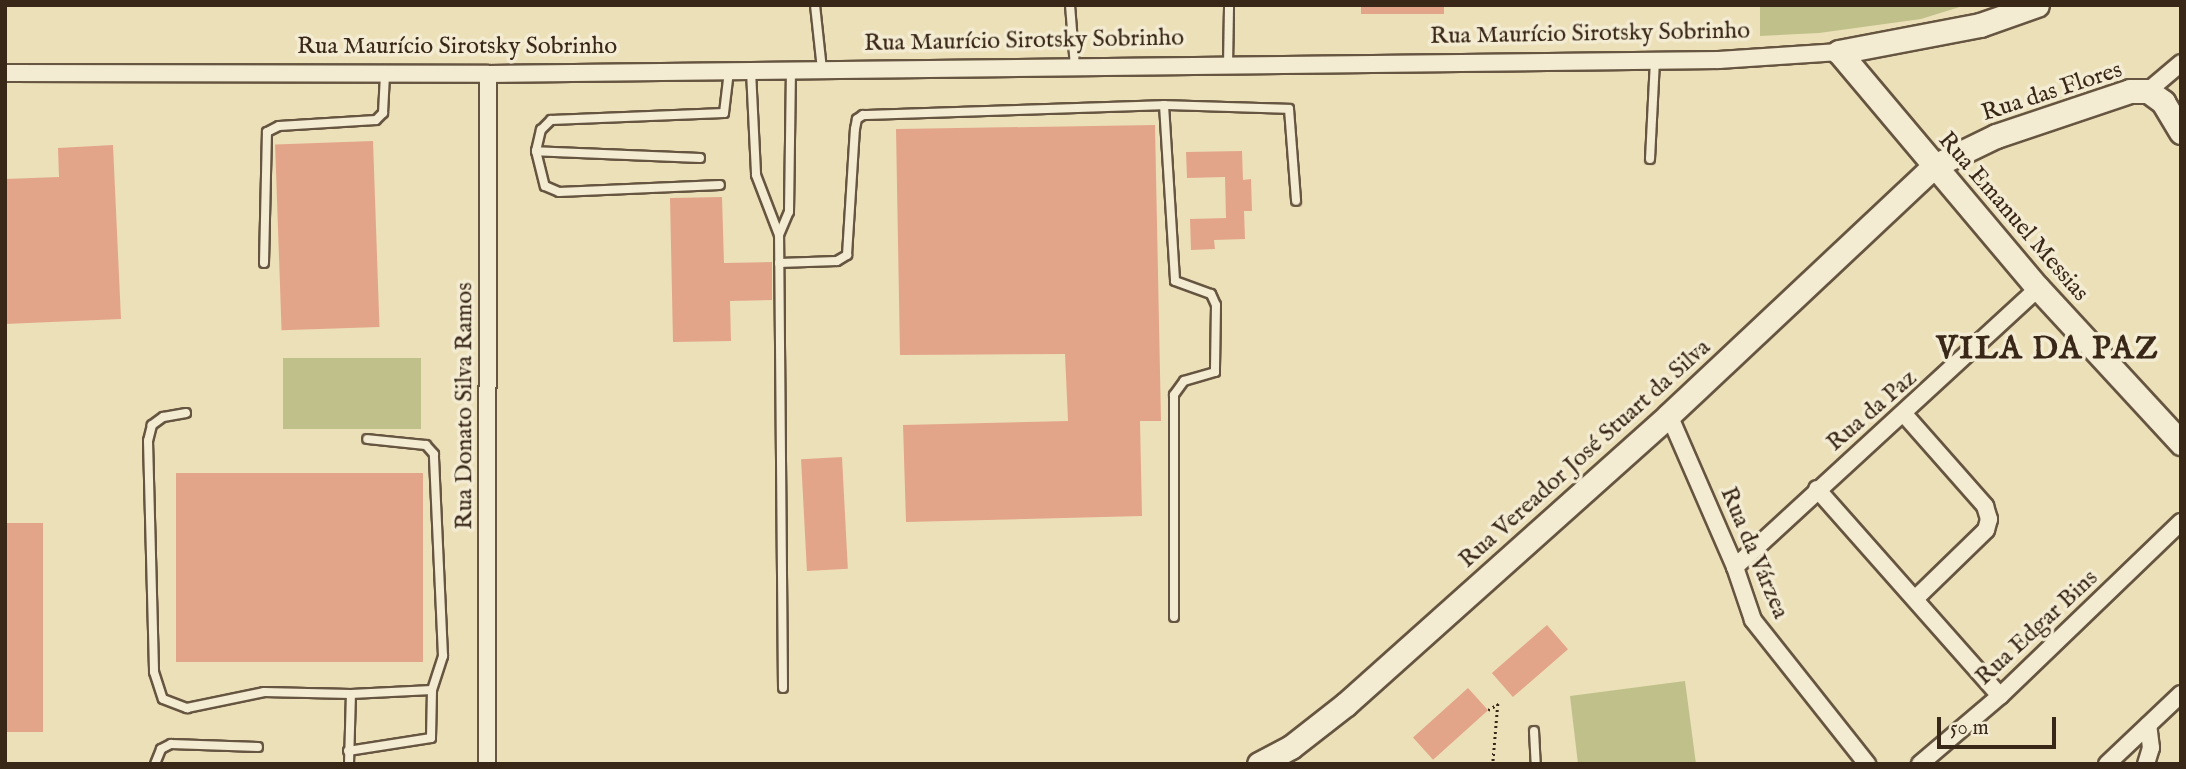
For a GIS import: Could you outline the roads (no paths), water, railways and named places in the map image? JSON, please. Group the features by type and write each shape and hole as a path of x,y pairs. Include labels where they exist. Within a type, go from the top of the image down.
{"main road":[{"name":"Rua Maurício Sirotsky Sobrinho","path":"1839,52 1980,25 2037,5"},
{"name":"Rua Emanuel Messias","path":"1839,52 2038,288 2181,443"},
{"name":"Rua das Flores","path":"1934,166 1996,136 2130,92 2148,92"},
{"path":"2148,92 2163,102 2181,132"},
{"name":"Rua Vereador José Stuart da Silva","path":"1259,764 1291,747 1346,704 1669,415 1934,166"}],"street":[{"name":"Rua Maurício Sirotsky Sobrinho","path":"5,73 488,74 1655,61 1839,52"},
{"name":"Rua das Flores","path":"2148,92 2181,63"},
{"name":"Rua Donato Silva Ramos","path":"487,764 488,74"},
{"name":"Rua da Paz","path":"1735,567 1817,489 1905,414 2038,288"},
{"path":"1905,414 1985,506 1989,519 1986,530 1915,600"},
{"name":"Rua da Várzea","path":"1669,415 1760,631 1867,764"},
{"path":"1817,489 2000,696"},
{"name":"Rua Edgar Bins","path":"1920,764 2000,696 2181,522"},
{"path":"2107,764 2181,694"},
{"path":"2166,708 2181,716"},
{"path":"2146,764 2151,748 2148,725"},
{"name":"Rua Donato Silva Ramos","path":"488,738 500,764"}],"lane":[{"path":"815,5 822,69"},
{"path":"1070,5 1075,67"},
{"path":"1228,65 1229,5"},
{"path":"1650,159 1655,61"},
{"path":"751,70 756,175 779,235 783,688"},
{"path":"779,235 789,212 791,70"},
{"path":"720,185 559,192 542,179 536,151 541,130 551,120 724,113 729,71"},
{"path":"264,262 267,132 279,125 376,120 383,113 385,74"},
{"path":"779,263 837,261 847,256 855,129 857,119 863,115 1164,105 1289,109 1296,201"},
{"path":"1164,105 1173,273 1180,285 1211,295 1216,305 1215,372 1184,381 1174,395 1174,617"},
{"path":"536,151 701,158"},
{"path":"186,413 163,417 152,425 148,441 154,672 163,699 187,708 264,692 351,694 432,691"},
{"path":"348,751 431,738 432,691 443,656 434,454 426,445 367,439"},
{"path":"349,764 351,694"},
{"path":"1534,731 1536,764"},
{"path":"155,764 161,749 171,744 258,747"}],"district":[{"name":"VILA DA PAZ","path":"2048,350"}]}
